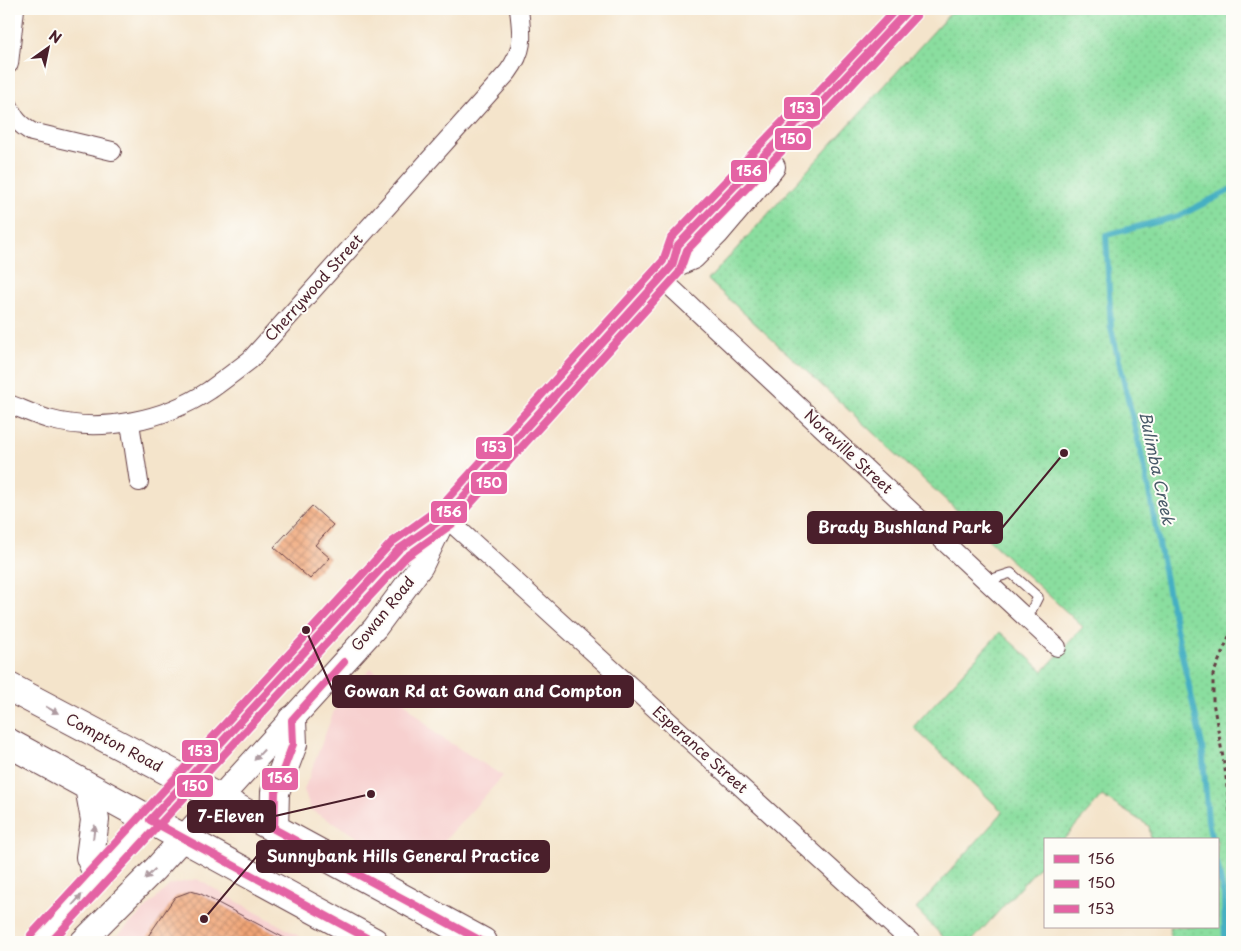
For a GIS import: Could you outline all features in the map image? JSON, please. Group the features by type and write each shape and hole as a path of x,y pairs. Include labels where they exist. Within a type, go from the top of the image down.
{"main road":[{"name":"Gowan Road","path":"38,942 399,549 445,517 667,272 678,245 698,222 795,123 810,115 908,9"},
{"name":"Gowan Road","path":"82,942 183,838 381,620 421,566 445,517"},
{"name":"Compton Road","path":"9,687 187,781 483,942"},
{"path":"274,829 275,792 293,744 292,720"},
{"path":"9,743 374,942"},
{"path":"89,787 95,820 90,856 98,876"}],"street":[{"path":"9,64 15,9"},
{"name":"Cherrywood Street","path":"9,404 49,420 95,425 130,422 167,411 209,390 250,360 516,62 523,41 519,9"},
{"path":"9,106 21,126 32,132 112,151"},
{"name":"Noraville Street","path":"667,272 986,581 1057,647"},
{"path":"130,422 139,482"},
{"name":"Esperance Street","path":"445,517 911,942"}],"lane":[{"path":"986,581 1012,573 1038,597 1027,619"}],"path":[{"path":"1232,629 1213,675 1213,702 1225,769 1232,830"}],"shaded area":[{"path":"371,668 436,734 503,776 417,871 311,810 304,790 334,711"},
{"path":"197,879 308,942 111,942 170,885"}],"green space":[{"path":"954,9 1232,9 1232,942 1172,942 1169,928 1218,928 1218,838 1151,838 1149,826 1102,796 1065,838 1044,838 1044,861 971,942 948,942 916,909 1003,812 913,727 1000,632 1043,671 1083,627 708,280"}],"building":[{"path":"312,506 333,525 315,545 330,558 310,579 274,547"},
{"path":"191,891 201,894 292,942 144,942 175,897"}],"waterway":[{"name":"Bulimba Creek","path":"1212,838 1208,821 1202,745 1168,591 1144,465 1111,328 1106,235 1179,216 1232,189"},
{"name":"Bulimba Creek","path":"1218,868 1224,896 1225,942"}],"transit line":[{"name":"153","path":"31,935 392,542 438,509 663,261 671,238 788,116 804,107 896,9"},
{"name":"156","path":"374,942 150,820 399,549 445,517 672,266 678,245 795,123 810,115 909,9"},
{"name":"150","path":"51,942 406,557 452,524 679,273 687,250 801,131 817,122 916,16"},
{"name":"156","path":"344,662 292,720 293,744 275,792 274,829 483,942"}],"place":[{"name":"Brady Bushland Park","path":"1064,453"},
{"name":"Gowan Rd at Gowan and Compton","path":"306,630"},
{"name":"7-Eleven","path":"371,794"},
{"name":"Sunnybank Hills General Practice","path":"204,919"}]}
